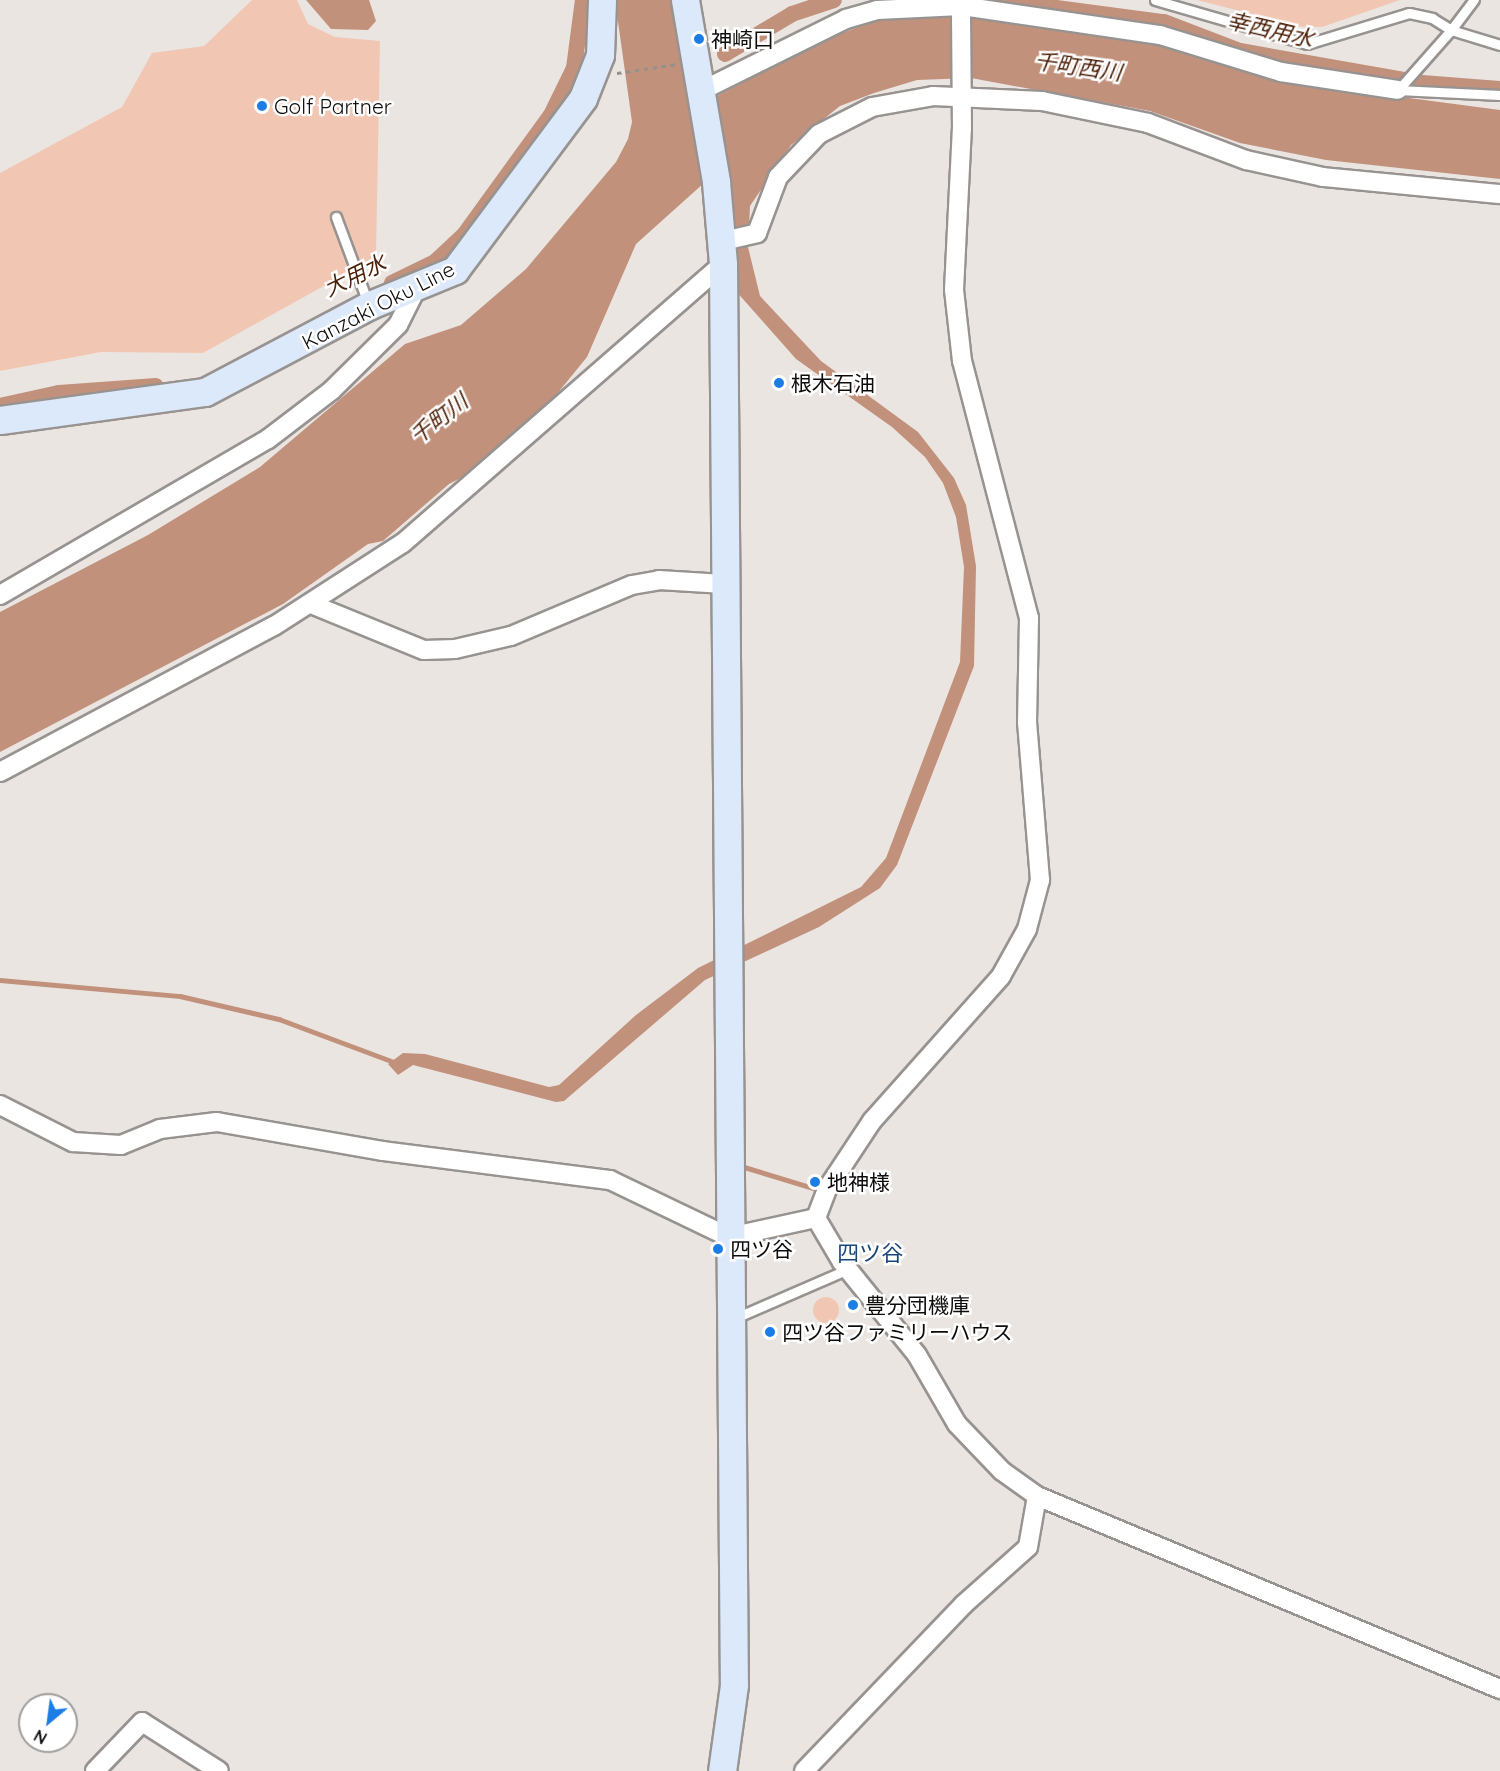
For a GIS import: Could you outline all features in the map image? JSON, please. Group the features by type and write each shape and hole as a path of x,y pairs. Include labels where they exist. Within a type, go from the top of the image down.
{"street":[{"name":"Kanzaki Oku Line","path":"0,420 205,392 366,298 455,270 475,248 583,98 600,56 602,0"},
{"path":"685,0 716,182 723,249 726,944 734,1685 722,1771"},
{"path":"702,96 846,19 912,3 962,5 1160,34 1281,72 1400,88"},
{"path":"816,1218 827,1189 872,1121 1001,976 1027,929 1040,880 1027,723 1029,618 962,361 954,290 963,94 962,5"},
{"path":"0,772 311,604 403,543 474,486 723,249 752,237 778,177 819,134 872,107 902,98 963,94 1042,101 1148,123 1246,160 1323,177 1500,194"},
{"path":"0,595 268,439 332,390 398,325 419,283"},
{"path":"311,604 423,650 454,650 511,636 632,585 659,580 724,584"},
{"path":"0,1105 73,1142 121,1145 160,1129 217,1122 610,1180 729,1237 816,1218"},
{"path":"816,1218 848,1269 917,1355 957,1424 1002,1471 1037,1496 1500,1689"},
{"path":"804,1771 963,1605 1028,1547 1037,1496"},
{"path":"95,1771 142,1722 219,1771"}],"lane":[{"path":"1155,0 1307,44 1409,13 1432,18 1451,30 1500,45"},
{"path":"1400,88 1415,75 1474,0"},
{"path":"1400,88 1500,95"},
{"path":"336,217 366,298"},
{"path":"730,1320 848,1269"}],"path":[{"path":"621,74 688,63"}],"shaded area":[{"path":"252,0 297,0 308,24 335,37 380,41 376,257 203,353 101,352 0,371 0,173 122,107 152,53 204,46"},
{"path":"1197,0 1400,0 1322,27 1302,27"},
{"path":"826,1297 835,1301 839,1310 835,1319 826,1323 817,1319 813,1310 817,1301"}],"water":[{"path":"306,0 369,0 376,21 368,30 331,29"},
{"path":"615,0 672,0 715,97 827,39 877,20 945,12 1164,42 1394,96 1500,110 1500,179 1326,160 1240,143 1150,111 971,78 917,80 874,93 840,106 791,145 750,206 748,247 760,296 821,361 918,432 954,478 966,505 976,566 974,666 897,865 880,888 819,927 705,980 564,1101 556,1102 413,1065 398,1075 388,1064 403,1053 425,1054 549,1087 559,1085 636,1015 698,968 861,887 886,858 960,662 964,567 956,517 943,483 925,457 892,427 796,359 734,289 704,183 636,244 587,357 552,400 482,467 449,484 383,541 368,544 283,604 0,752 0,612 148,535 260,467 405,344 461,325 526,269 616,162 628,139 632,122"}],"waterway":[{"name":"大用水","path":"392,283 435,262 464,235 551,115 574,68 583,0"},
{"name":"幸西用水","path":"725,54 792,14 834,0"},
{"name":"幸西用水","path":"996,0 1164,22 1240,51 1422,83 1500,89"},
{"name":"大用水","path":"0,406 59,393 156,386"},
{"path":"0,980 180,996 279,1019 394,1062"},
{"path":"741,1166 816,1189"}],"place":[{"name":"神崎口","path":"699,39"},
{"name":"Golf Partner","path":"262,106"},
{"name":"根木石油","path":"779,383"},
{"name":"地神様","path":"815,1182"},
{"name":"四ツ谷","path":"718,1249"},
{"name":"豊分団機庫","path":"853,1305"},
{"name":"四ツ谷ファミリーハウス","path":"770,1332"}],"district":[{"name":"四ツ谷","path":"870,1254"}],"water label":[{"name":"千町西川","path":"1078,67"},
{"name":"千町川","path":"439,419"}]}
